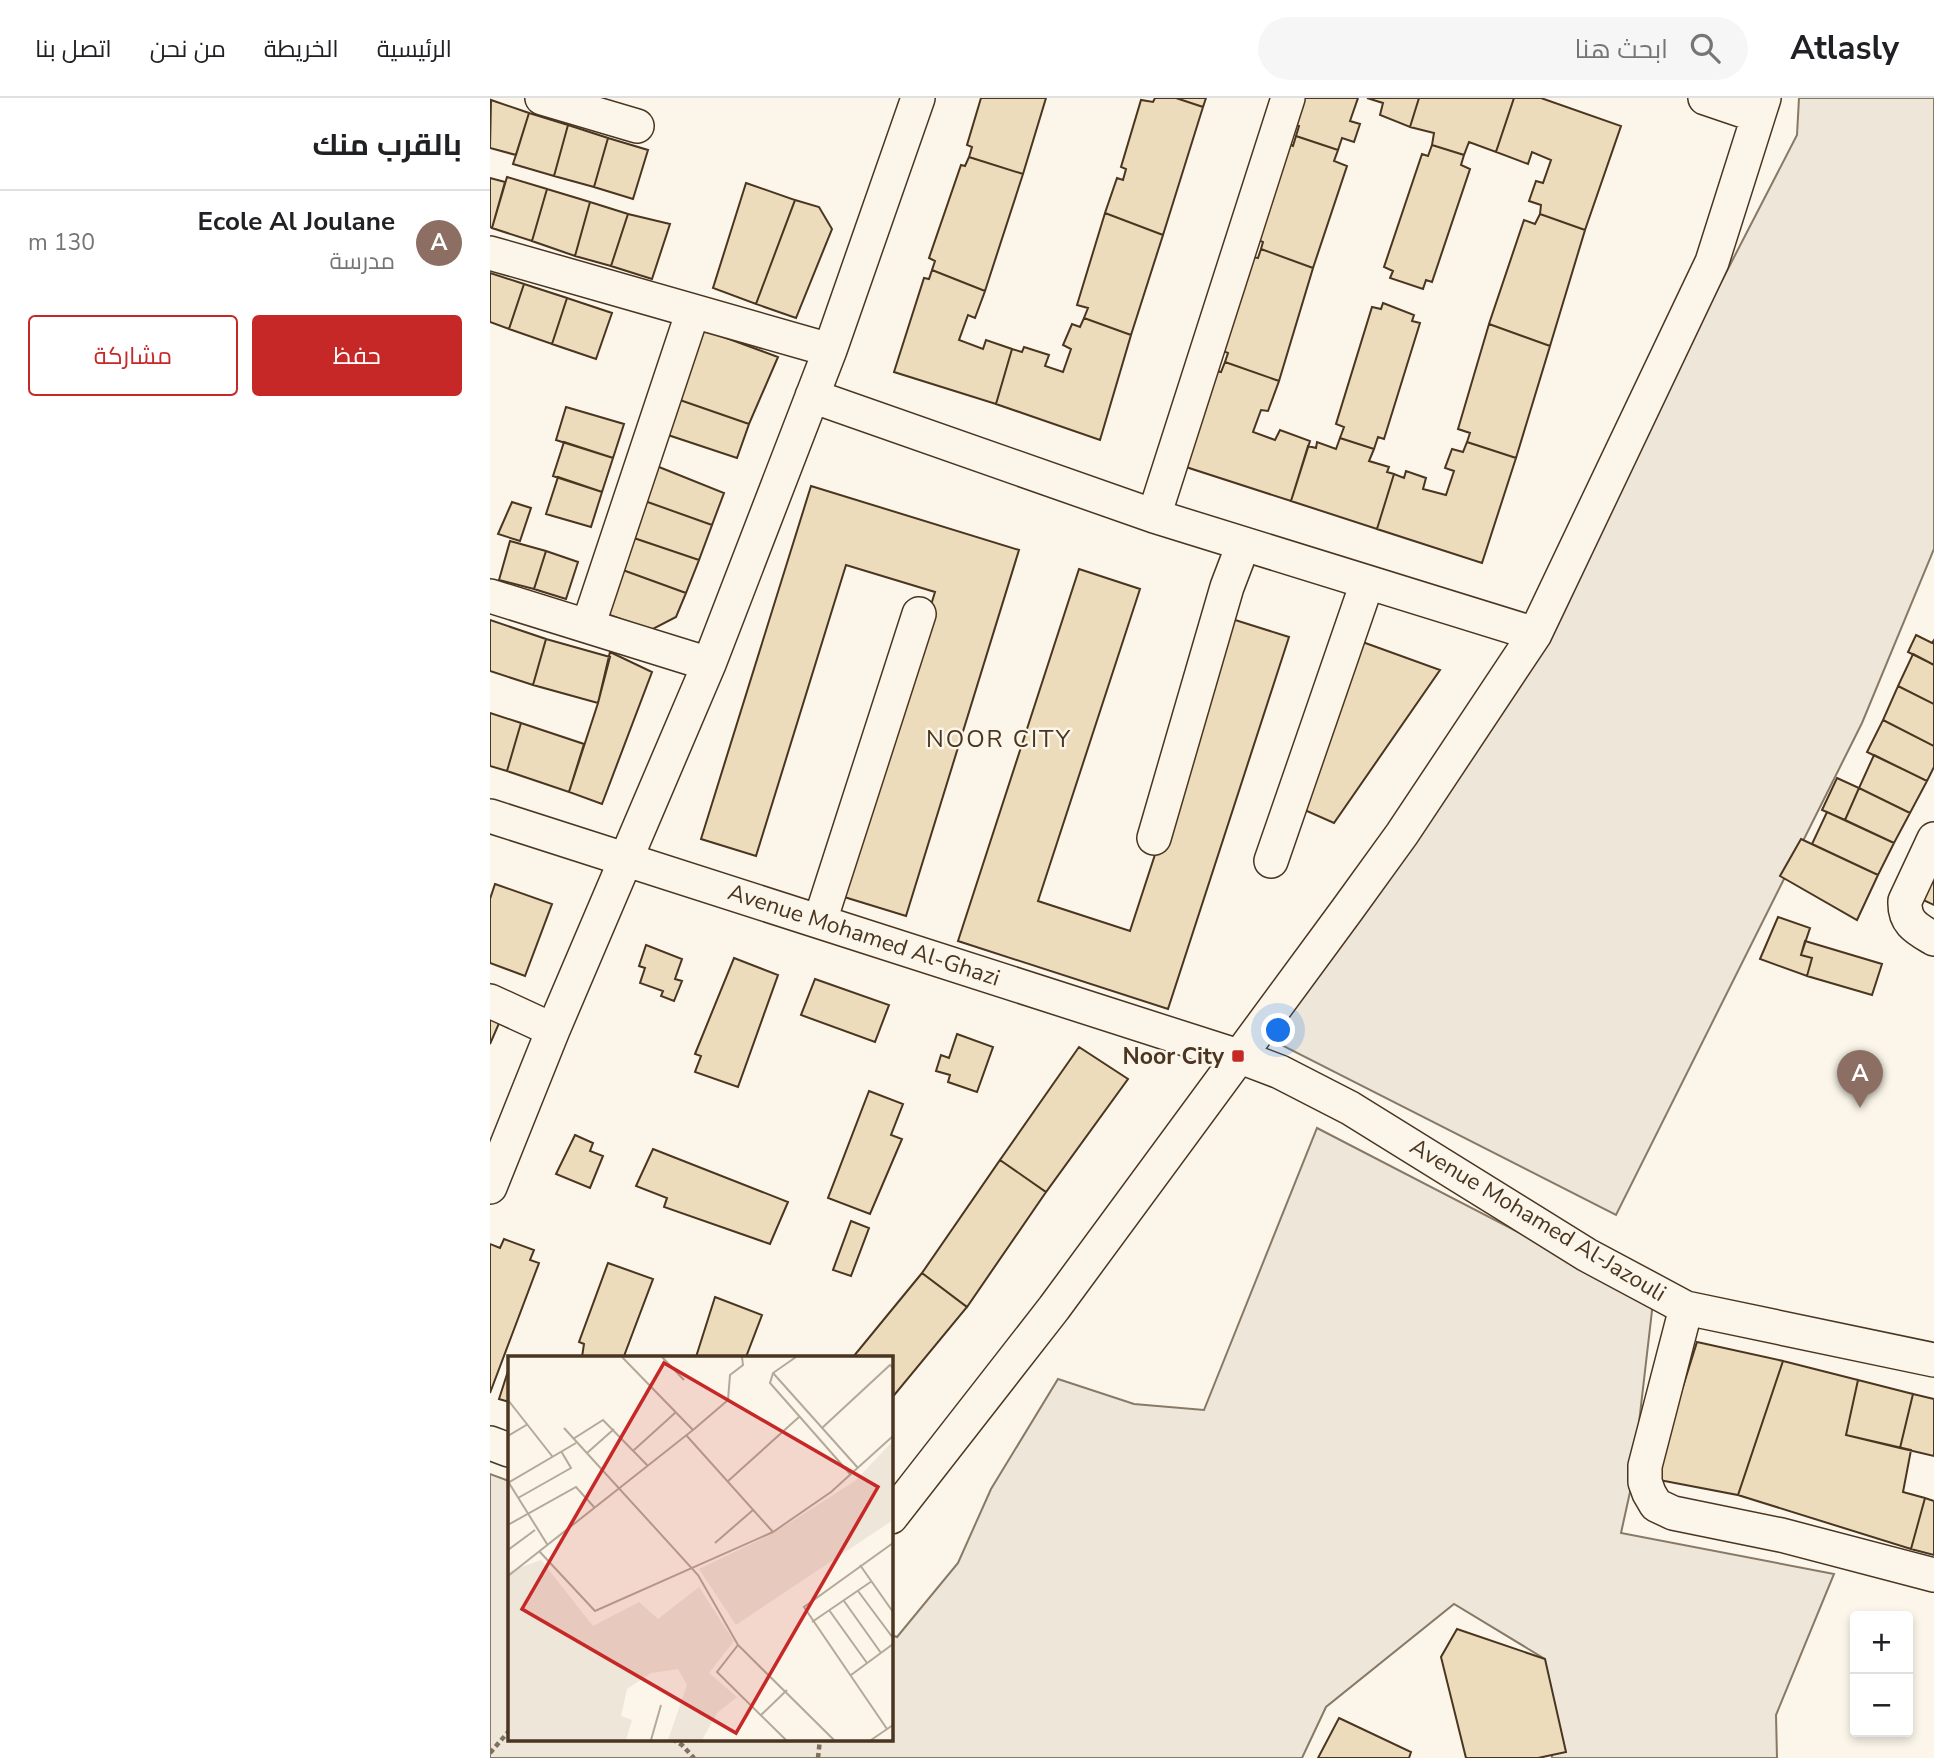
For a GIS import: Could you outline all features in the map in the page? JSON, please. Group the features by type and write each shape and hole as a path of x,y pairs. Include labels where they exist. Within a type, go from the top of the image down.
{"street":[{"path":"542,98 637,127"},
{"path":"490,1187 553,1030 709,664 830,350 918,98"},
{"path":"1154,516 1288,98"},
{"path":"892,1516 1054,1308 1402,834 1535,635 1712,262 1761,107 1705,98"},
{"path":"490,253 830,350"},
{"path":"589,626 693,311"},
{"path":"812,396 1154,516 1535,635"},
{"path":"1154,838 1243,545"},
{"path":"1271,861 1367,583"},
{"path":"490,596 709,664"},
{"path":"820,921 919,614"},
{"name":"Avenue Mohamed Al-Ghazi","path":"490,816 1238,1056"},
{"path":"1934,839 1905,901 1905,912 1913,927 1934,939"},
{"path":"490,1001 553,1030"},
{"name":"Avenue Mohamed Al-Jazouli","path":"1238,1056 1280,1072 1350,1108 1587,1255 1686,1308 1934,1360"},
{"path":"1686,1308 1645,1466 1645,1482 1656,1504 1673,1513 1781,1535 1934,1575"},
{"path":"490,1443 508,1450"}],"path":[{"path":"490,1753 508,1732"},
{"path":"674,1740 694,1758"},
{"path":"818,1758 820,1740"}],"shaded area":[{"path":"1799,98 1934,98 1934,549 1862,723 1616,1215 1268,1038 1532,649 1797,135"},
{"path":"1317,1128 1653,1302 1632,1483 1621,1533 1834,1574 1776,1715 1777,1758 1552,1758 1545,1659 1454,1604 1326,1707 1302,1758 490,1758 490,1474 508,1481 508,1740 892,1740 892,1635 897,1637 958,1563 991,1489 1058,1379 1134,1404 1204,1410"}],"building":[{"path":"981,98 1046,98 1023,174 969,157 972,147 967,145"},
{"path":"1155,98 1176,98 1203,107 1163,235 1105,213 1117,178 1123,180 1126,169 1121,167 1141,100 1153,102"},
{"path":"1176,98 1206,98 1203,107"},
{"path":"1302,98 1358,98 1350,121 1360,124 1354,142 1342,138 1338,150 1296,136 1299,126 1294,124"},
{"path":"1367,98 1419,98 1410,127 1380,115 1383,103"},
{"path":"1419,98 1514,98 1496,152 1469,142 1464,155 1432,145 1434,133 1410,127"},
{"path":"1514,98 1541,98 1621,126 1585,230 1540,214 1541,205 1529,201 1536,181 1543,183 1551,160 1532,152 1528,164 1496,152"},
{"path":"491,100 529,113 516,155 490,148"},
{"path":"529,113 568,125 554,176 513,164"},
{"path":"568,125 608,138 594,187 554,176"},
{"path":"1296,136 1338,150 1334,161 1347,166 1313,268 1261,249 1263,242 1258,240 1288,144 1293,146"},
{"path":"608,138 648,150 633,199 594,187"},
{"path":"1432,145 1464,155 1461,165 1470,169 1432,282 1426,280 1423,289 1390,278 1393,271 1384,267 1422,154 1428,156"},
{"path":"969,157 1023,174 985,291 932,270 935,261 929,258 961,165 965,166"},
{"path":"507,177 547,189 532,241 492,228"},
{"path":"490,178 505,182 492,228 490,227"},
{"path":"746,183 795,200 756,304 713,288"},
{"path":"547,189 590,202 575,256 532,241"},
{"path":"795,200 819,207 832,229 796,318 756,304"},
{"path":"590,202 628,214 611,266 575,256"},
{"path":"1105,213 1163,235 1131,335 1084,318 1088,308 1077,305"},
{"path":"628,214 670,224 652,279 611,266"},
{"path":"1540,214 1585,230 1550,346 1489,324 1524,220 1535,224"},
{"path":"1261,249 1313,268 1279,381 1225,362 1228,353 1223,351 1251,257 1258,258"},
{"path":"932,270 985,291 975,318 968,315 959,340 983,349 986,340 1012,349 996,404 894,372 924,278 929,279"},
{"path":"490,273 524,284 509,329 490,322"},
{"path":"524,284 567,298 552,344 509,329"},
{"path":"567,298 612,313 596,359 552,344"},
{"path":"1383,303 1414,315 1412,321 1420,323 1384,439 1378,437 1374,449 1340,438 1344,427 1336,424 1372,307 1381,309"},
{"path":"1084,318 1131,335 1100,440 996,404 1012,349 1022,352 1024,347 1049,355 1045,366 1063,372 1071,349 1063,345 1072,324 1080,327"},
{"path":"1489,324 1550,346 1516,458 1467,442 1470,433 1458,429"},
{"path":"702,329 778,357 749,424 677,399"},
{"path":"1225,362 1279,381 1268,411 1261,410 1253,432 1275,440 1280,430 1310,441 1291,501 1186,467 1216,371 1221,372"},
{"path":"677,399 749,424 737,458 665,434"},
{"path":"566,407 624,424 613,458 556,440"},
{"path":"1340,438 1374,449 1369,461 1389,467 1387,472 1394,474 1377,529 1291,501 1308,446 1316,448 1317,442 1336,449"},
{"path":"564,442 613,458 602,492 553,476"},
{"path":"1467,442 1516,458 1482,563 1377,529 1394,474 1404,478 1406,471 1426,478 1423,489 1446,495 1454,471 1445,468 1452,449 1463,452"},
{"path":"654,465 724,493 712,525 642,500"},
{"path":"558,477 602,492 591,527 546,514"},
{"path":"811,486 1019,550 906,916 841,896 935,592 846,565 756,856 701,839"},
{"path":"642,500 712,525 699,560 631,537"},
{"path":"512,502 531,508 520,541 498,534"},
{"path":"631,537 699,560 686,593 620,569"},
{"path":"510,541 546,551 534,589 499,580"},
{"path":"546,551 578,562 566,599 534,589"},
{"path":"620,569 686,593 676,617 651,630 607,614"},
{"path":"1079,569 1140,589 1038,901 1130,931 1232,619 1289,637 1168,1009 958,941"},
{"path":"490,620 546,639 533,685 490,671"},
{"path":"1916,635 1932,643 1934,640 1934,665 1908,652"},
{"path":"546,639 610,657 598,703 533,685"},
{"path":"1357,640 1440,670 1334,823 1300,808"},
{"path":"610,652 652,672 602,804 569,792 598,703"},
{"path":"1913,654 1934,665 1934,704 1898,686"},
{"path":"1898,686 1934,704 1934,746 1883,720"},
{"path":"490,713 521,723 507,771 490,766"},
{"path":"1883,720 1934,746 1934,767 1927,781 1867,752"},
{"path":"521,723 584,744 569,792 507,771"},
{"path":"1874,755 1927,781 1910,813 1859,788"},
{"path":"1837,778 1859,788 1845,820 1822,810"},
{"path":"1859,788 1910,813 1894,843 1845,820"},
{"path":"1827,812 1894,843 1878,875 1812,844"},
{"path":"1801,839 1878,875 1857,920 1780,876"},
{"path":"1934,868 1934,905 1919,898"},
{"path":"495,884 552,904 525,976 490,963 490,899"},
{"path":"1778,917 1810,928 1801,955 1812,958 1807,976 1760,959"},
{"path":"1805,941 1882,964 1872,995 1807,976 1812,958 1801,955"},
{"path":"646,945 682,959 675,979 682,981 674,1001 661,996 663,991 640,983 645,968 639,966"},
{"path":"734,958 778,975 738,1087 695,1072 701,1056 695,1054"},
{"path":"815,979 889,1005 875,1042 801,1015"},
{"path":"490,1017 500,1021 490,1044"},
{"path":"957,1034 993,1047 977,1092 948,1082 950,1075 936,1071 941,1055 949,1058"},
{"path":"1079,1047 1128,1079 1046,1192 1000,1160"},
{"path":"869,1091 903,1104 891,1135 902,1139 870,1214 828,1198"},
{"path":"575,1135 593,1143 590,1151 603,1156 590,1188 556,1174"},
{"path":"653,1149 788,1202 770,1244 664,1207 667,1198 636,1186"},
{"path":"1000,1160 1046,1192 967,1307 922,1273"},
{"path":"851,1221 869,1228 851,1276 833,1270"},
{"path":"504,1239 534,1250 530,1260 539,1263 490,1393 490,1244 500,1248"},
{"path":"608,1263 653,1279 624,1356 582,1356 584,1344 579,1342"},
{"path":"922,1273 967,1307 892,1398 892,1356 854,1356"},
{"path":"715,1297 762,1315 746,1356 696,1356"},
{"path":"1697,1342 1783,1361 1738,1495 1654,1479"},
{"path":"1783,1361 1858,1380 1846,1435 1911,1450 1903,1492 1925,1498 1911,1549 1738,1495"},
{"path":"508,1371 508,1402 499,1399"},
{"path":"1858,1380 1913,1394 1900,1448 1846,1435"},
{"path":"1913,1394 1934,1399 1934,1456 1900,1448"},
{"path":"1925,1498 1934,1501 1934,1555 1911,1549"},
{"path":"1457,1629 1545,1659 1566,1752 1538,1758 1466,1758 1441,1657"},
{"path":"1339,1718 1411,1752 1409,1758 1318,1758"}],"place":[{"name":"Noor City","path":"1238,1056"},
{"name":"Ecole Al Joulane","path":"1860,1108"}],"district":[{"name":"NOOR CITY","path":"999,739"}]}
